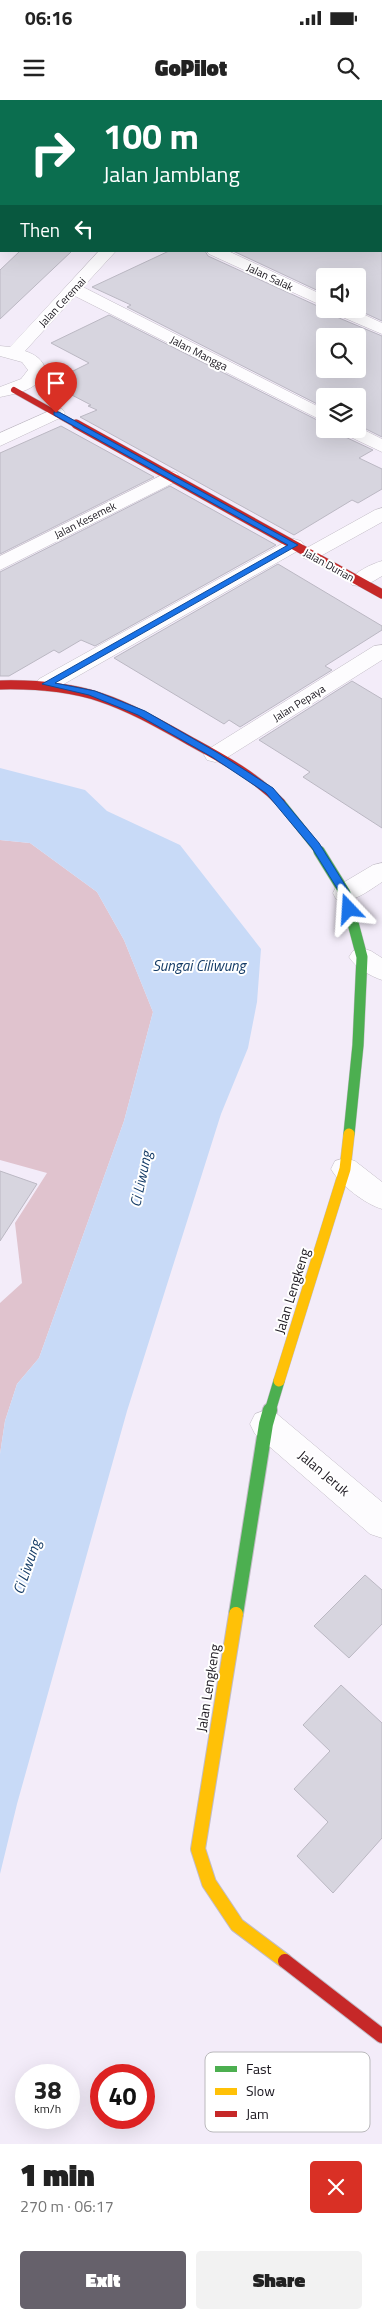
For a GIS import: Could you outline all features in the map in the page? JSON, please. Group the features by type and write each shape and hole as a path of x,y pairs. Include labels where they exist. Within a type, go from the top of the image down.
{"street":[{"name":"Jalan Ceremai","path":"8,351 74,289 107,252"},
{"name":"Jalan Salak","path":"218,252 316,298"},
{"name":"Jalan Mangga","path":"74,289 316,412"},
{"path":"358,318 382,329"},
{"path":"7,391 27,385 35,378 38,370 36,362 28,356 8,351"},
{"name":"Jalan Durian","path":"7,391 56,413 382,594"},
{"path":"0,440 56,413"},
{"path":"366,438 382,446"},
{"name":"Jalan Kesemek","path":"0,564 170,477"},
{"path":"47,684 302,550 382,514"},
{"path":"359,581 382,567"},
{"name":"Jalan Pepaya","path":"215,755 382,651"},
{"name":"Jalan Lengkeng","path":"0,684 47,684 92,693 142,713 215,755 270,790 316,845 345,893 372,964 358,1044 345,1169 266,1424 198,1849 208,1883 237,1925 382,2036"},
{"path":"345,893 382,871"},
{"path":"345,1169 382,1198"},
{"name":"Jalan Jeruk","path":"266,1424 382,1523"}],"shaded area":[{"path":"0,840 30,843 97,892 124,940 153,1012 124,1121 39,1358 17,1384 5,1421 0,1454 0,1303 22,1283 15,1223 47,1173 0,1160"}],"water":[{"name":"Sungai Ciliwung","path":"0,768 85,790 107,811 180,845 261,949 257,1002 248,1048 221,1114 127,1411 17,1804 0,1874 0,1454 5,1421 17,1384 39,1358 124,1121 153,1012 124,940 97,892 30,843 0,840"}],"building":[{"path":"19,252 71,252 0,319 0,270"},
{"path":"167,252 206,252 208,256 316,305 316,318 339,318 363,328 316,328 316,378 366,378 366,329 382,336 382,437 366,429 366,388 316,388 316,403 127,307 131,305 92,287"},
{"path":"235,252 382,252 382,321 366,314 366,268 316,268 316,290"},
{"path":"109,315 316,419 316,438 347,438 373,450 359,458 382,469 382,489 358,503 352,500 294,535 80,417 97,410 49,383 89,363 51,343"},
{"path":"61,426 154,477 0,554 0,453"},
{"path":"170,486 276,545 95,646 81,640 59,653 54,650 9,676 0,676 0,572"},
{"path":"278,564 382,626 382,630 325,666 332,670 240,727 229,720 224,724 114,658"},
{"path":"352,681 382,699 382,828 303,777 310,772 259,740"},
{"path":"0,1171 37,1184 0,1241"},
{"path":"365,1575 382,1590 382,1624 349,1658 314,1626"},
{"path":"341,1685 382,1723 382,1838 333,1893 297,1856 328,1822 294,1789 330,1751 303,1725"}],"traffic: fast":[{"path":"281,803 316,845 345,893 362,957 358,1045 349,1134"},
{"path":"236,1614 266,1424 279,1381"}],"traffic: slow":[{"path":"279,1381 345,1169 349,1134"},
{"path":"236,1614 198,1849 209,1883 237,1925 285,1961"}],"traffic: jam":[{"path":"14,390 382,594"},
{"path":"0,685 68,688 91,693 130,707 238,768 261,784 281,803"},
{"path":"285,1961 382,2036"}],"route":[{"path":"56,413 294,545 47,684 92,693 142,713 215,755 270,790 316,845 345,893 349,909"}],"water label":[{"name":"Ci Liwung","path":"141,1179"},
{"name":"Ci Liwung","path":"27,1567"}]}
